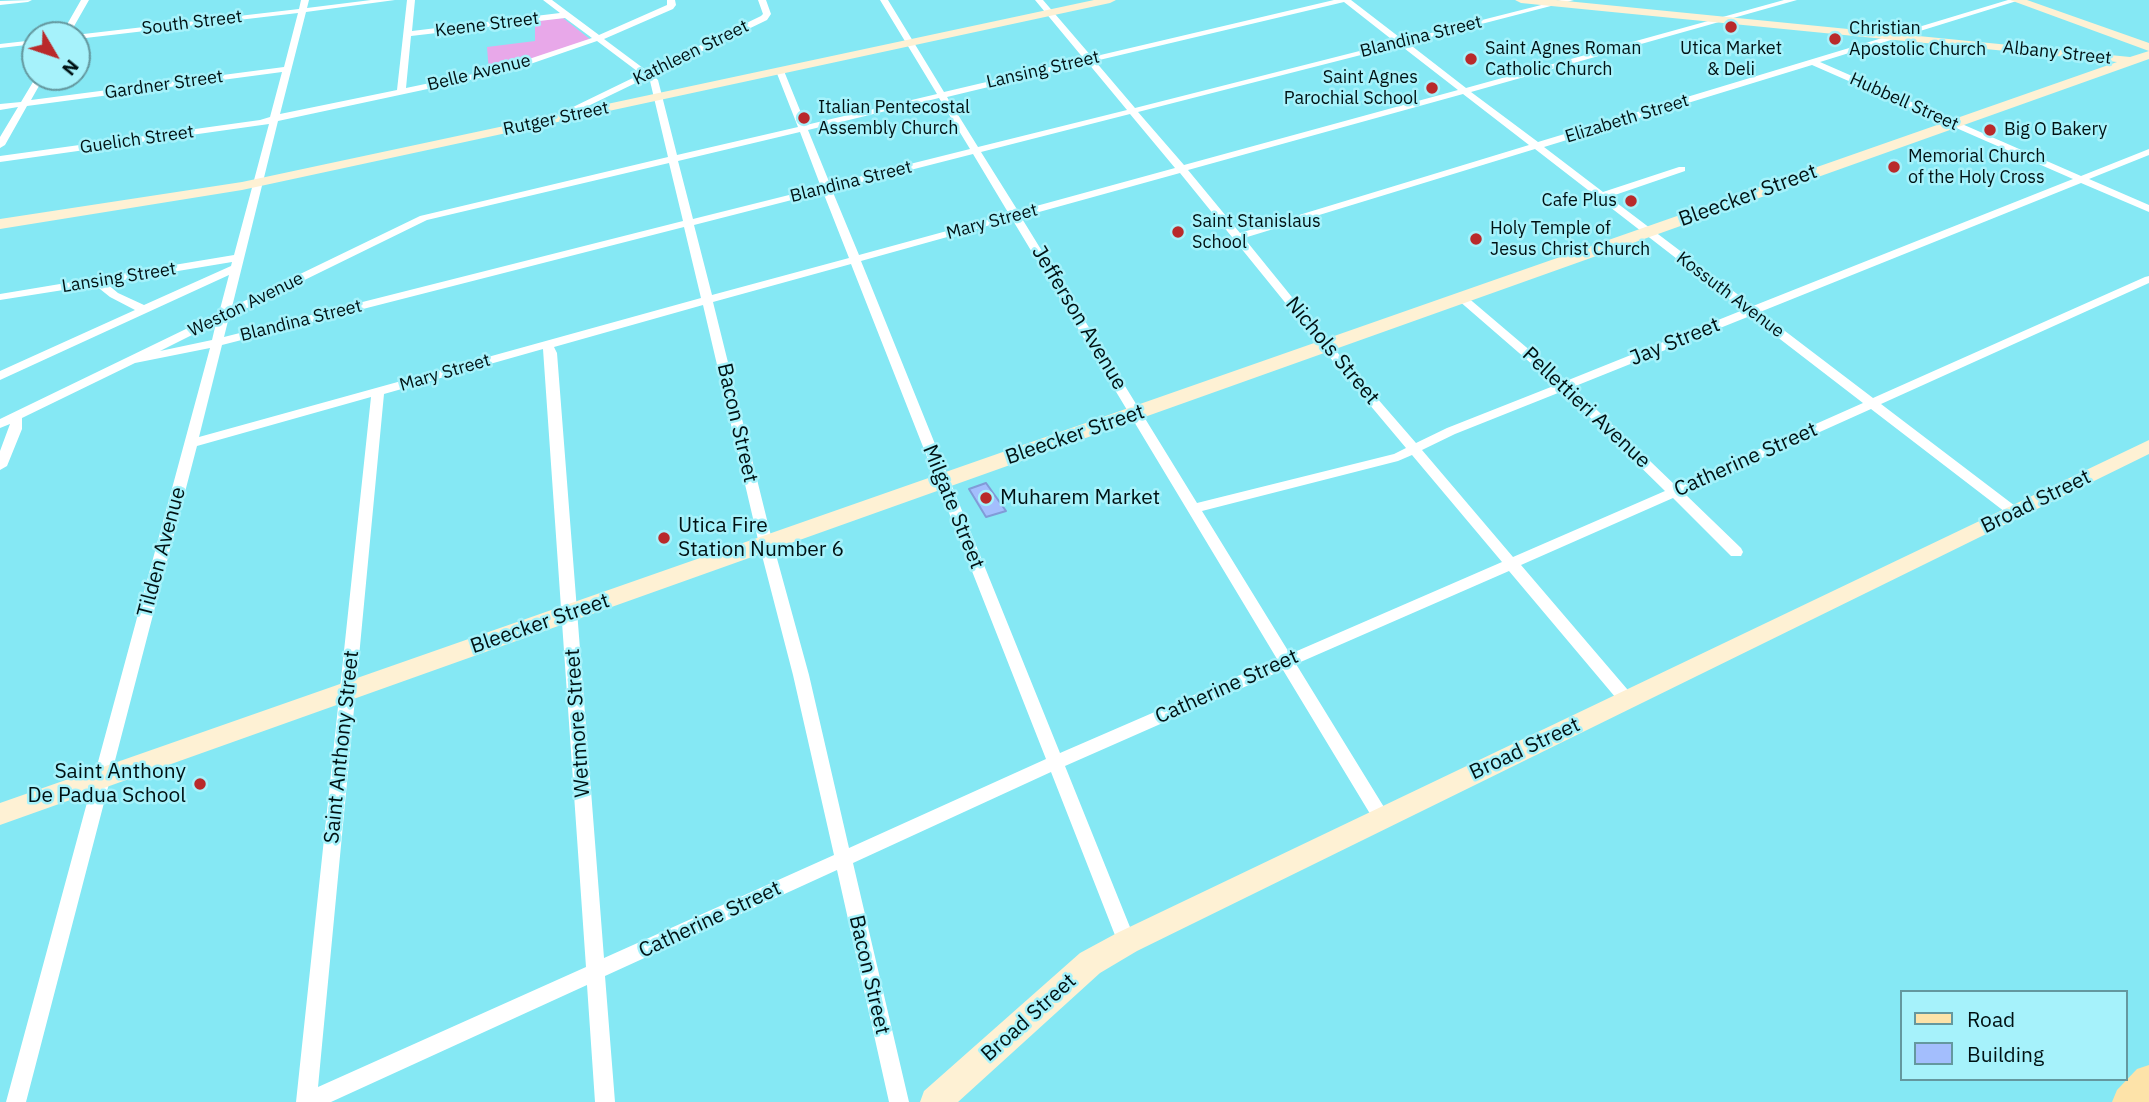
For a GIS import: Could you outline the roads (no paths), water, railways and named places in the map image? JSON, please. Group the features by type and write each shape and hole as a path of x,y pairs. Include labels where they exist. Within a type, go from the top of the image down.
{"main road":[{"path":"2129,1102 2149,1081"}],"street":[{"path":"0,3 28,0"},
{"path":"73,21 85,0"},
{"name":"South Street","path":"91,35 304,5 391,0"},
{"path":"401,92 411,0"},
{"name":"Bacon Street","path":"547,0 654,80 766,544 801,675 899,1102"},
{"name":"Belle Avenue","path":"274,119 504,70 599,38 670,8 671,0"},
{"name":"Jefferson Avenue","path":"884,0 1381,817"},
{"name":"Nichols Street","path":"1039,0 1326,346 1627,701"},
{"name":"Rutger Street","path":"0,224 258,183 1110,0"},
{"name":"Kossuth Avenue","path":"1345,0 2014,512"},
{"name":"Lansing Street","path":"498,199 1345,0"},
{"name":"Albany Street","path":"1521,0 2141,58"},
{"name":"Blandina Street","path":"132,360 215,343 1570,0"},
{"name":"Mary Street","path":"191,443 1793,0"},
{"path":"2016,0 2149,47"},
{"name":"Elizabeth Street","path":"1237,237 2016,0"},
{"name":"Kathleen Street","path":"573,116 574,110 581,106 764,18 767,14 764,4"},
{"name":"Tilden Avenue","path":"16,1102 304,5"},
{"name":"Keene Street","path":"407,34 567,15"},
{"path":"0,46 21,44"},
{"name":"Bleecker Street","path":"0,814 2141,58"},
{"name":"Hubbell Street","path":"1813,62 2149,209"},
{"name":"Gardner Street","path":"0,107 287,69"},
{"name":"Milgate Street","path":"780,71 1127,942"},
{"path":"0,145 31,91"},
{"name":"Guelich Street","path":"0,159 274,119"},
{"name":"Jay Street","path":"1194,509 1398,457 1451,430 2149,152"},
{"path":"1601,196 1682,169"},
{"name":"Weston Avenue","path":"0,424 424,218 498,199"},
{"path":"0,376 236,263"},
{"name":"Lansing Street","path":"0,297 236,263"},
{"name":"Catherine Street","path":"307,1102 1055,763 1675,492 2149,279"},
{"path":"97,281 114,295 143,309"},
{"name":"Pellettieri Avenue","path":"1462,298 1565,386 1736,552"},
{"name":"Wetmore Street","path":"547,345 551,353 597,972 604,1102"},
{"name":"Saint Anthony Street","path":"307,1102 378,392"},
{"path":"0,466 16,429 16,416"},
{"name":"Broad Street","path":"935,1102 1090,963 1127,942 2149,446"}],"place":[{"name":"Utica Market & Deli","path":"1731,27"},
{"name":"Christian Apostolic Church","path":"1835,39"},
{"name":"Saint Agnes Roman Catholic Church","path":"1471,59"},
{"name":"Saint Agnes Parochial School","path":"1432,88"},
{"name":"Italian Pentecostal Assembly Church","path":"804,118"},
{"name":"Big O Bakery","path":"1990,130"},
{"name":"Memorial Church of the Holy Cross","path":"1894,167"},
{"name":"Cafe Plus","path":"1631,201"},
{"name":"Saint Stanislaus School","path":"1178,232"},
{"name":"Holy Temple of Jesus Christ Church","path":"1476,239"},
{"name":"Muharem Market","path":"986,498"},
{"name":"Utica Fire Station Number 6","path":"664,538"},
{"name":"Saint Anthony De Padua School","path":"200,784"}]}
